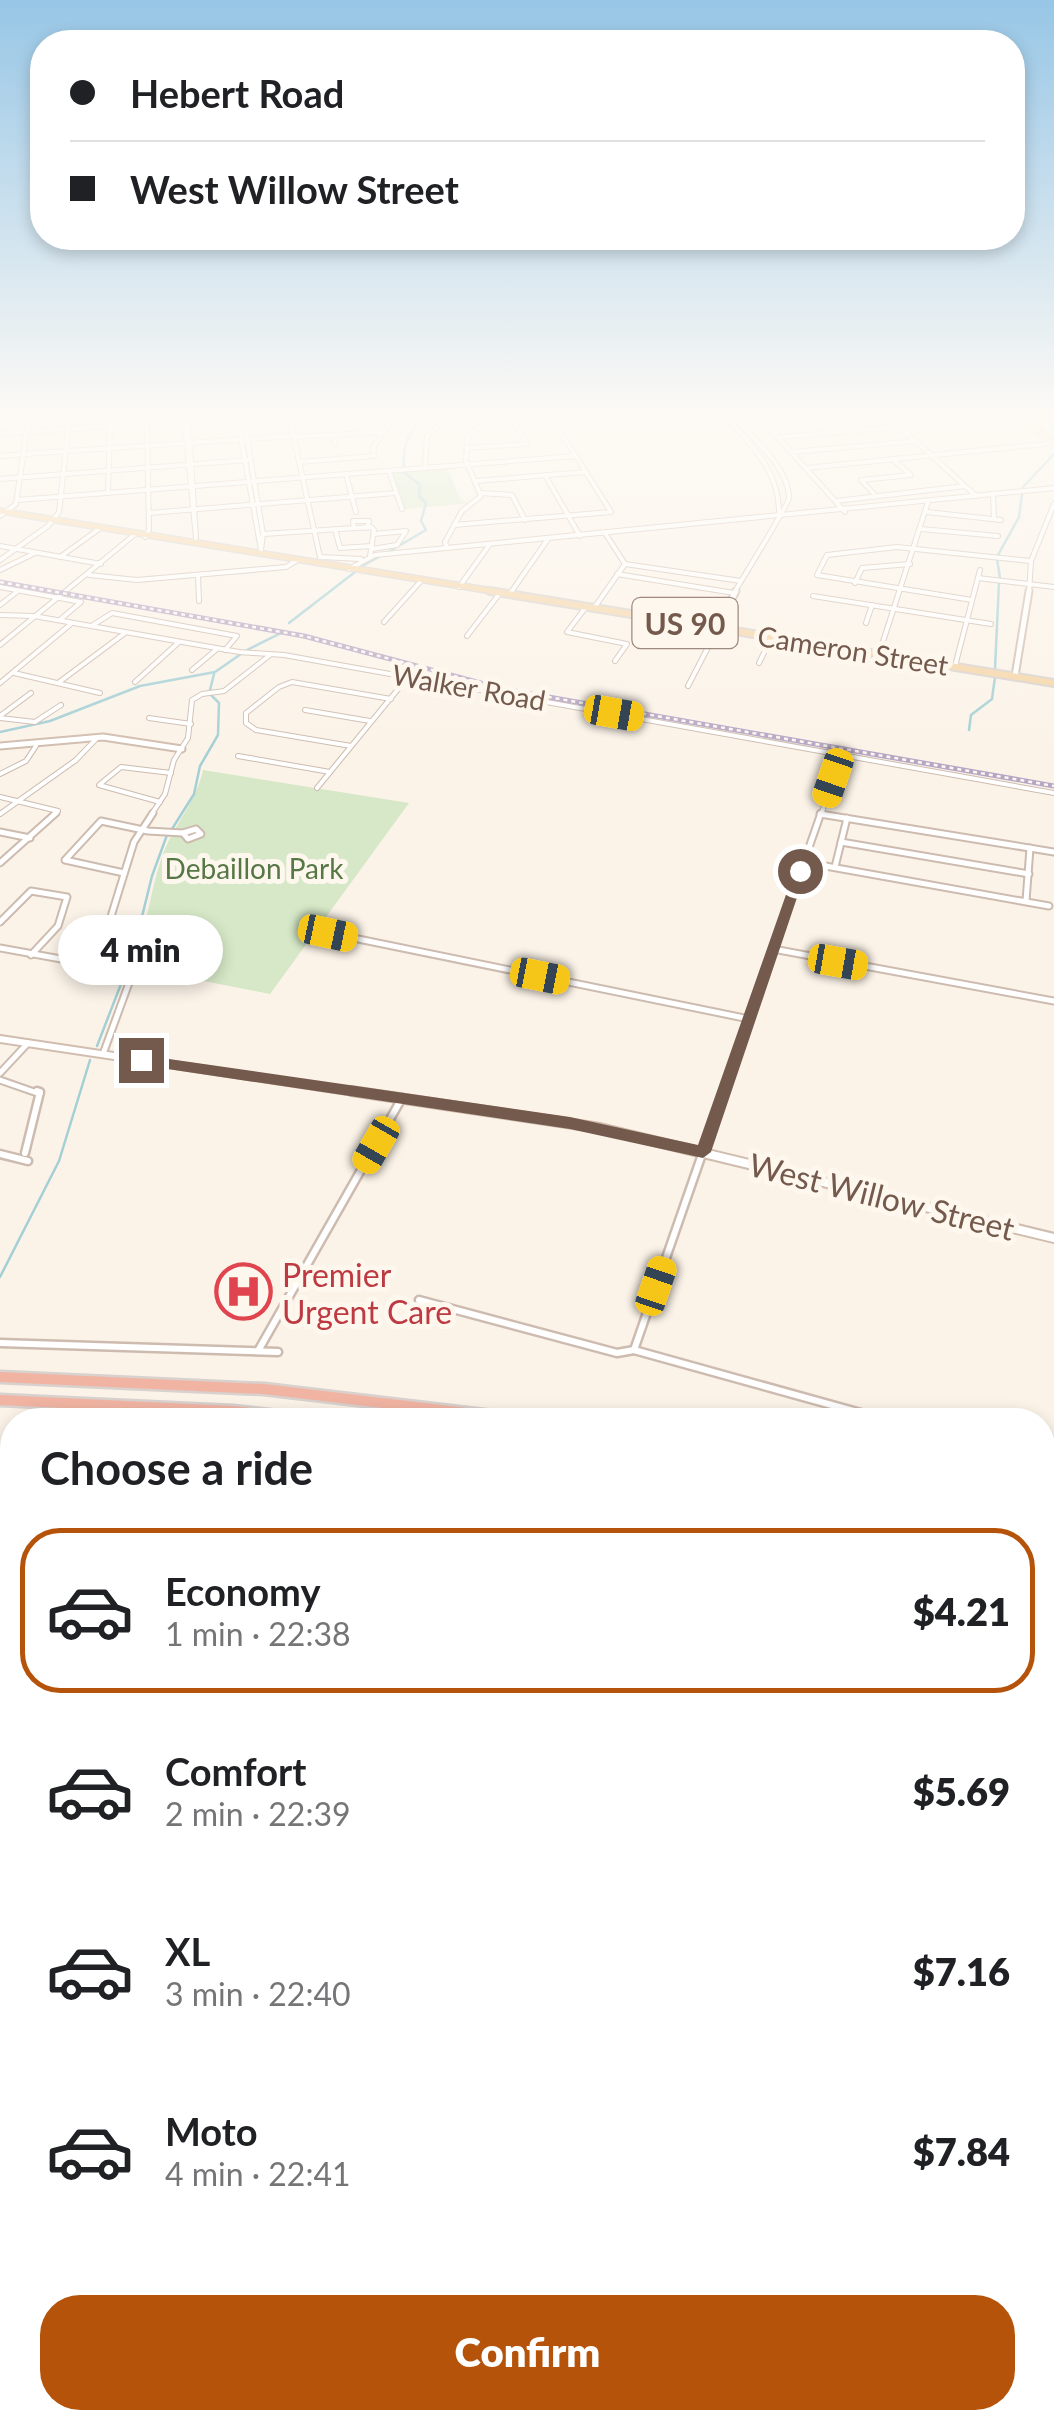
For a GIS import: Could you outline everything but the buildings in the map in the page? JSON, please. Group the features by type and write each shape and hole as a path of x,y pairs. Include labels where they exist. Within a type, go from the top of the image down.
{"highway":[{"path":"0,1378 292,1392 426,1408"},
{"path":"0,1400 155,1408"}],"main road":[{"name":"Cameron Street","path":"95,528 296,561 317,560 421,581 1054,683"}],"street":[{"path":"0,560 43,528"},
{"path":"145,537 150,528"},
{"path":"256,528 261,550 261,528"},
{"path":"256,535 347,528"},
{"path":"348,568 372,550 397,544 406,531 374,534 367,528"},
{"path":"447,548 445,542 452,528"},
{"path":"576,528 580,536"},
{"path":"335,529 340,548 372,550 447,548 656,528"},
{"path":"688,686 734,592 773,528"},
{"path":"879,654 922,528"},
{"path":"925,528 998,536"},
{"path":"1014,676 1031,562 1044,528"},
{"path":"60,557 99,529"},
{"path":"314,530 317,560 360,559"},
{"path":"605,533 624,564"},
{"path":"372,550 374,534"},
{"path":"0,645 134,536"},
{"path":"509,595 548,539"},
{"path":"459,586 490,544"},
{"path":"0,546 101,564"},
{"path":"972,600 818,577 826,556 894,547 1031,562"},
{"path":"0,570 36,552"},
{"path":"90,575 130,580 286,566 296,561"},
{"path":"624,564 741,581"},
{"path":"616,660 627,644 568,632 624,564"},
{"path":"854,583 861,568 910,564"},
{"path":"955,666 980,570"},
{"path":"618,574 734,592"},
{"path":"198,575 199,601"},
{"path":"978,578 1054,586"},
{"path":"384,622 421,581"},
{"path":"0,587 80,603 60,620"},
{"path":"0,605 19,590"},
{"path":"467,636 500,593"},
{"path":"813,596 991,624"},
{"path":"866,623 872,605"},
{"path":"92,626 108,613 237,636 225,650"},
{"name":"Walker Road","path":"0,615 36,616 408,677 1054,793"},
{"path":"0,682 74,622"},
{"path":"58,684 126,632"},
{"path":"758,664 772,636"},
{"path":"135,682 180,642"},
{"path":"192,670 218,648"},
{"path":"96,964 141,830 160,802 182,749 194,699 225,690 271,654"},
{"path":"13,673 100,693"},
{"path":"317,788 408,677"},
{"path":"351,746 251,728 246,713 278,687 292,682 391,698"},
{"path":"0,717 30,693"},
{"path":"0,717 30,723 61,705"},
{"path":"306,710 372,722"},
{"path":"149,718 190,724"},
{"path":"0,746 33,746 98,737 182,749"},
{"path":"0,814 14,800 62,773 98,737"},
{"path":"0,774 31,756 33,746"},
{"path":"419,1300 618,1353 634,1350 842,754"},
{"path":"238,756 330,772"},
{"path":"160,802 99,785 123,766 171,773"},
{"path":"0,796 58,811 0,863"},
{"path":"820,814 1054,852"},
{"path":"834,867 847,818"},
{"path":"124,873 65,860 99,822 183,834"},
{"path":"0,832 31,838"},
{"path":"841,842 1028,874"},
{"path":"1026,901 1030,848"},
{"path":"803,862 1050,906"},
{"path":"0,922 31,891 68,898 58,926 32,954"},
{"path":"328,933 749,1019"},
{"path":"0,948 133,972"},
{"path":"773,949 1054,1002"},
{"path":"103,1054 133,972 144,960"},
{"name":"West Willow Street","path":"0,1039 600,1128 1054,1238"},
{"path":"0,1090 2,1079 28,1044"},
{"path":"2,1079 40,1092 33,1133 25,1152"},
{"path":"258,1351 402,1098"},
{"path":"0,1154 28,1161"},
{"path":"0,1343 278,1352"},
{"path":"634,1350 843,1408"}],"green space":[{"name":"Debaillon Park","path":"203,770 409,803 270,994 132,967 163,854"}],"waterway":[{"path":"390,551 425,528"},
{"path":"998,555 1013,528"},
{"path":"360,567 379,557"},
{"path":"997,559 1000,578"},
{"path":"289,623 355,572"},
{"path":"995,669 999,582"},
{"path":"247,650 281,633"},
{"path":"0,732 50,721 140,686 215,672 241,654"},
{"path":"210,690 214,674"},
{"path":"969,730 971,715 992,699 995,677"},
{"path":"172,829 194,794 200,766 218,735 219,703 211,695"},
{"path":"97,1046 133,953 152,876 167,835"},
{"path":"0,1277 59,1161 90,1060"}],"railway":[{"path":"0,582 304,636 503,689 1054,786"}],"place":[{"name":"Premier Urgent Care","path":"243,1292"}],"route":[{"path":"141,1060 613,1130 703,1152 800,871"}]}
